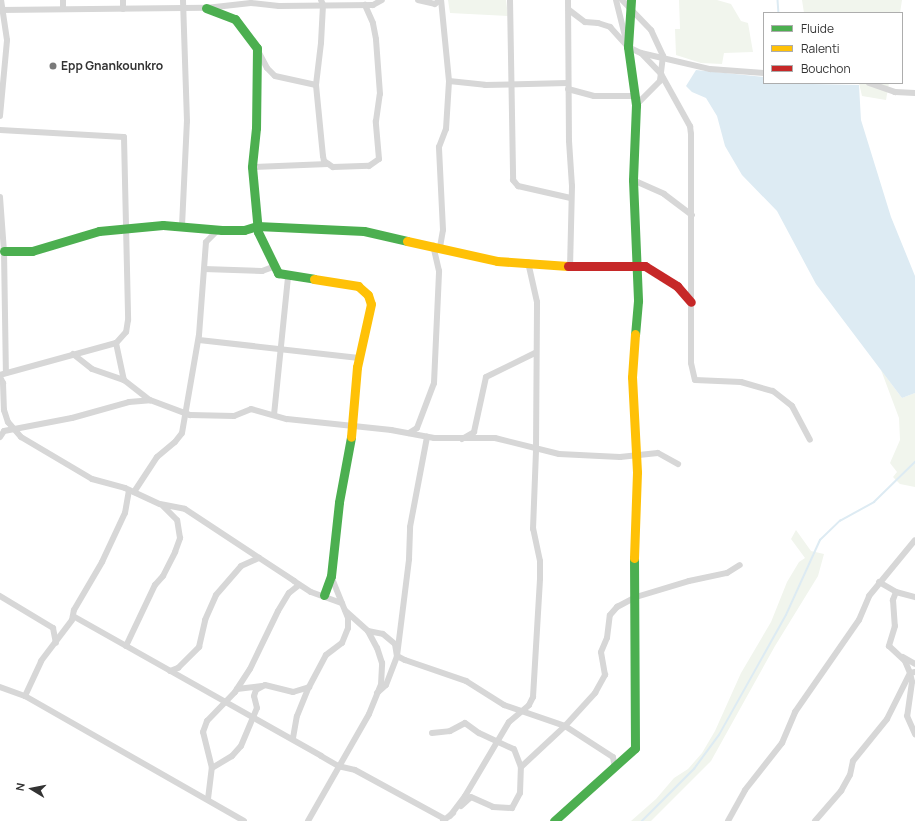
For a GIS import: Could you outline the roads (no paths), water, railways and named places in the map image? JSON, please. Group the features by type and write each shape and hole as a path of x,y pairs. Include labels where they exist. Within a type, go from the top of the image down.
{"street":[{"path":"0,116 2,70 7,40 1,10 1,0"},
{"path":"62,0 63,9"},
{"path":"123,0 123,8"},
{"path":"182,226 187,121 183,0"},
{"path":"299,6 303,0"},
{"path":"1,10 206,8 251,2 299,6 322,3 365,5 382,0"},
{"path":"409,433 420,421 434,383 439,271 437,247 443,223 439,147 446,129 450,81 441,0 435,4 418,0"},
{"path":"510,0 513,180 518,186 571,198"},
{"path":"568,0 568,86 571,198 570,267"},
{"path":"554,821 615,768 635,748 635,454 632,377 638,300 633,180 635,101 628,47 616,0"},
{"path":"450,81 511,85 568,86 594,96 635,101 657,86 661,74 662,56 652,30 631,4 622,0"},
{"path":"322,3 316,85 323,156 328,164 333,167 363,167 376,164 380,159 376,121 380,94 376,39 372,19 365,5"},
{"path":"628,47 631,4"},
{"path":"206,8 235,19 256,48 267,68 275,76 316,85"},
{"path":"569,10 585,22 598,22 610,27 628,47 641,53 662,56 710,69 763,72"},
{"path":"256,48 256,128 252,167 257,226 269,251 273,267 278,273 288,276 342,282 358,286 368,295 371,304 359,358 352,427 340,502 331,576 324,595"},
{"path":"641,53 661,74 690,126 692,215 691,363 695,380 741,382 773,391 792,406 810,440"},
{"path":"872,84 895,92 915,93"},
{"path":"0,130 124,137 128,327 126,332 116,343 2,375"},
{"path":"252,167 328,164"},
{"path":"633,180 664,194 692,215"},
{"path":"0,197 4,251 2,375 4,383 4,410 13,429 21,437 92,478 132,491 160,504 185,508 299,585 311,592 324,595 342,603"},
{"path":"4,251 32,251 79,235 182,226 218,230 244,230 257,226 364,231 404,241 437,247 486,260 528,262 570,267 636,266 654,270 677,286 691,302"},
{"path":"25,696 41,661 56,643 73,616 119,528 132,491 157,457 175,442 182,433 199,340 206,242 218,230"},
{"path":"446,819 465,796 509,722 522,711 533,697 540,578 533,529 536,450 535,353 537,302 528,262"},
{"path":"204,269 262,271 273,267"},
{"path":"274,415 288,276"},
{"path":"199,340 359,358"},
{"path":"116,343 124,380"},
{"path":"461,440 474,432 486,377 535,353"},
{"path":"73,354 92,369 124,380 150,400 186,414 228,417 251,409 274,415 352,427 409,433 427,437 461,440 495,438 536,450 620,457 635,454 664,454 678,464"},
{"path":"0,436 4,431 72,418 129,402 150,400"},
{"path":"377,693 386,685 397,656 409,559 410,527 427,437"},
{"path":"126,646 155,585 163,576 175,552 180,538 177,520 160,504"},
{"path":"728,821 745,790 782,743 795,712 827,670 880,582 915,540"},
{"path":"170,671 178,668 195,653 205,620 216,595 241,566 259,558"},
{"path":"521,767 565,726 596,693 605,675 601,652 607,638 610,615 616,606 636,596 689,581 728,573 740,565"},
{"path":"293,738 297,716 309,687 326,655 342,643 348,628 346,611 331,576"},
{"path":"880,582 896,592 915,597"},
{"path":"208,799 212,768 203,732 207,721 237,689 250,670 288,593 299,585"},
{"path":"896,592 893,600 895,626 889,646 915,664"},
{"path":"0,596 53,628 56,643"},
{"path":"308,821 369,714 381,685 382,663 368,631 346,611"},
{"path":"73,616 253,718 293,738 338,766 355,770 446,819"},
{"path":"368,631 382,634 395,644 397,656"},
{"path":"900,655 913,673 907,716 915,734"},
{"path":"397,656 466,681 504,705 565,726 613,757 615,768"},
{"path":"815,821 841,791 850,775 853,761 887,719 913,673"},
{"path":"237,689 264,686 293,692 309,687"},
{"path":"212,768 232,756 241,746 257,708 254,696 256,690 264,686"},
{"path":"0,687 25,696 208,799 244,821"},
{"path":"432,733 450,731 465,723 479,733 514,749 521,767 520,793 512,808 493,807 471,797 446,819"}],"waterway":[{"path":"778,0 779,12"},
{"path":"642,821 694,769 719,735 786,615 820,540 840,521 874,502 915,462"}],"place":[{"name":"Epp Gnankounkro","path":"53,66"}]}
